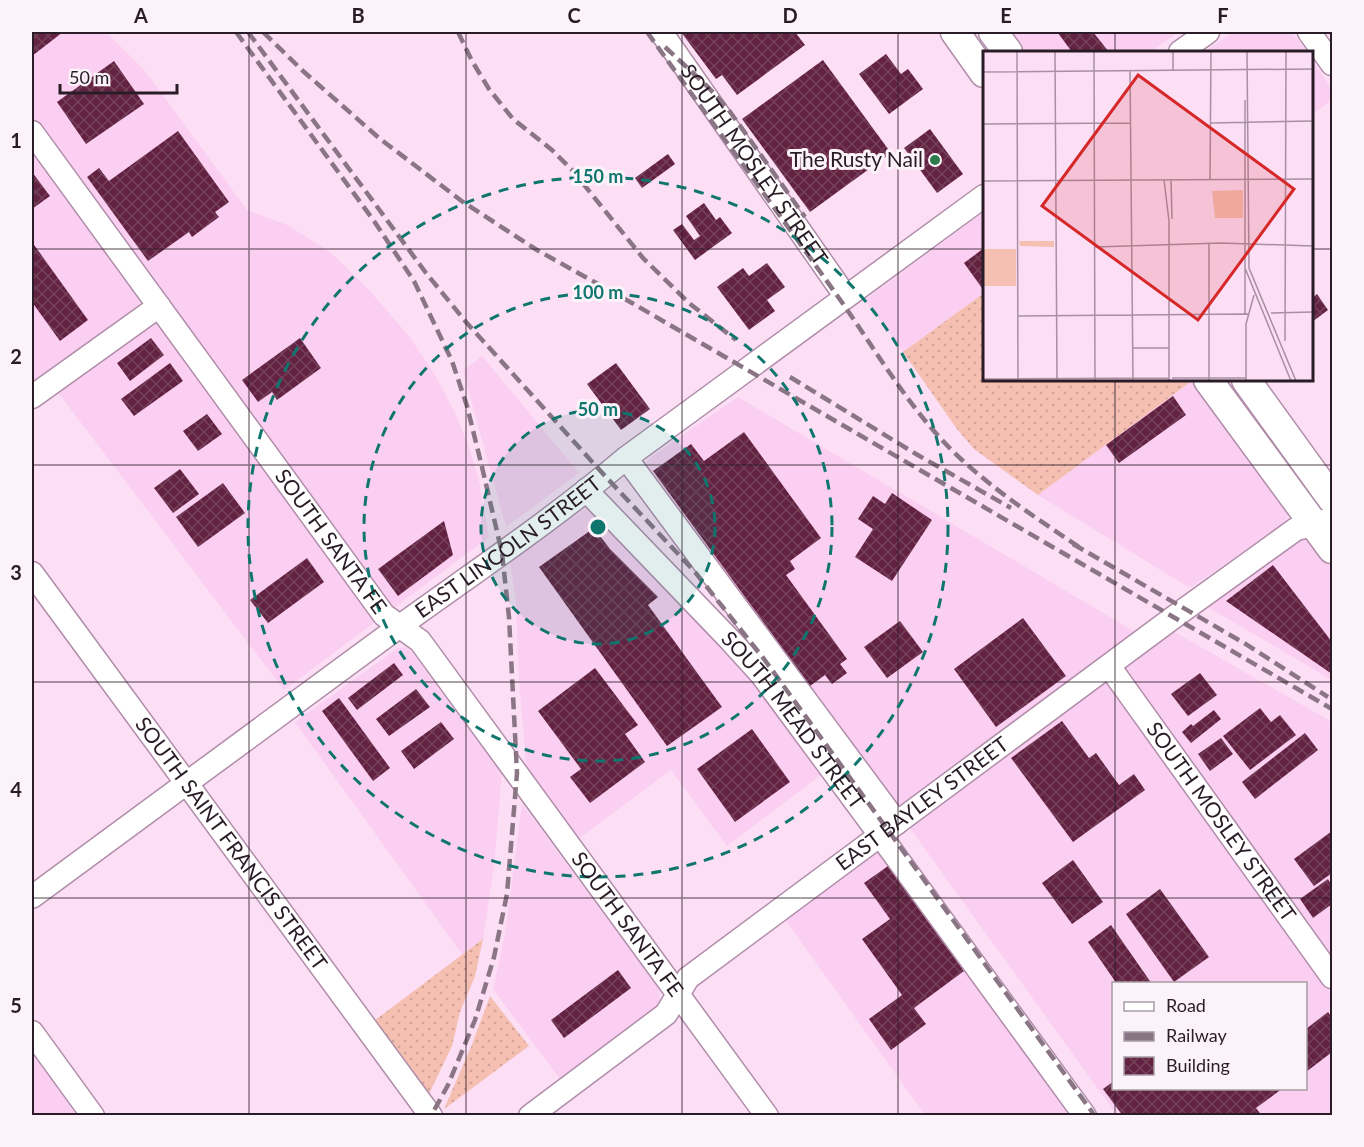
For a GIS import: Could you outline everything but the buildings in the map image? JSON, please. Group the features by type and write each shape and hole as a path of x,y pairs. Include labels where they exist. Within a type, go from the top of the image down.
{"main road":[{"path":"955,32 983,72"},
{"path":"993,32 1007,51"},
{"path":"1209,381 1323,521 1332,549"},
{"path":"1246,381 1332,499"}],"street":[{"name":"SOUTH MOSLEY STREET","path":"661,32 846,297"},
{"path":"1181,51 1208,32"},
{"path":"1309,32 1332,64"},
{"name":"SOUTH SANTA FE","path":"32,132 384,615 420,640 767,1116"},
{"name":"EAST LINCOLN STREET","path":"32,897 983,197"},
{"path":"32,397 159,306"},
{"name":"SOUTH MEAD STREET","path":"626,458 889,829 1085,1116"},
{"name":"SOUTH MEAD STREET","path":"586,490 761,674 889,829"},
{"name":"EAST BAYLEY STREET","path":"530,1116 666,1014 688,978 1296,528 1323,521"},
{"name":"SOUTH SAINT FRANCIS STREET","path":"32,573 431,1116"},
{"name":"SOUTH MOSLEY STREET","path":"1109,666 1332,977"},
{"path":"32,1032 93,1116"}],"shaded area":[{"path":"32,32 104,32 109,35 145,71 247,210 287,225 330,252 368,289 409,336 435,375 467,441 478,476 489,537 284,690 44,374 32,383"},
{"path":"1005,32 1179,32 1151,51 1020,51"},
{"path":"1233,32 1292,32 1306,51 1205,51"},
{"path":"1313,62 1332,90 1332,99 1313,114"},
{"path":"983,213 983,294 903,352 865,300"},
{"path":"983,294 983,381 1192,381 1038,495 974,449 957,429 903,352"},
{"path":"482,356 579,473 506,527 463,371"},
{"path":"1192,381 1196,381 1288,511 1287,518 1280,526 1190,588 1038,495"},
{"path":"738,397 1135,632 897,807 647,472 645,464 651,457"},
{"path":"606,494 743,642 834,765 727,846 671,770 578,839 527,774 519,679 516,601 510,563"},
{"path":"1302,538 1309,539 1316,545 1332,568 1332,680 1206,606"},
{"path":"1171,630 1332,722 1332,1115 1117,1115 909,827"},
{"path":"405,647 412,652 502,774 494,866 483,939 462,954 295,722 398,648"},
{"path":"522,804 659,989 659,1006 560,1079 493,989 505,934"},
{"path":"880,847 1075,1115 925,1115 784,918"},
{"path":"483,939 475,976 460,1012 452,1046 428,1096 374,1021"},
{"path":"490,996 529,1046 444,1109 471,1047"},
{"path":"32,1051 79,1115 32,1115"}],"railway":[{"path":"236,32 374,221 414,281 452,361 467,406 502,553 509,617 517,773 507,894 494,957 475,1020 448,1085 431,1116"},
{"path":"248,32 426,273 466,322 695,572 764,659 1095,1116"},
{"path":"263,32 303,71 379,138 463,202 537,250 1332,709"},
{"path":"458,32 489,89 513,119 552,150 573,171 643,258 689,303 736,340"},
{"path":"647,32 841,301 897,384 928,424 962,460 990,484 1079,547"},
{"path":"665,47 728,109 805,217"},
{"path":"790,377 916,454 1011,508"},
{"path":"1073,544 1244,643 1328,697"}],"place":[{"name":"The Rusty Nail","path":"935,160"}]}
